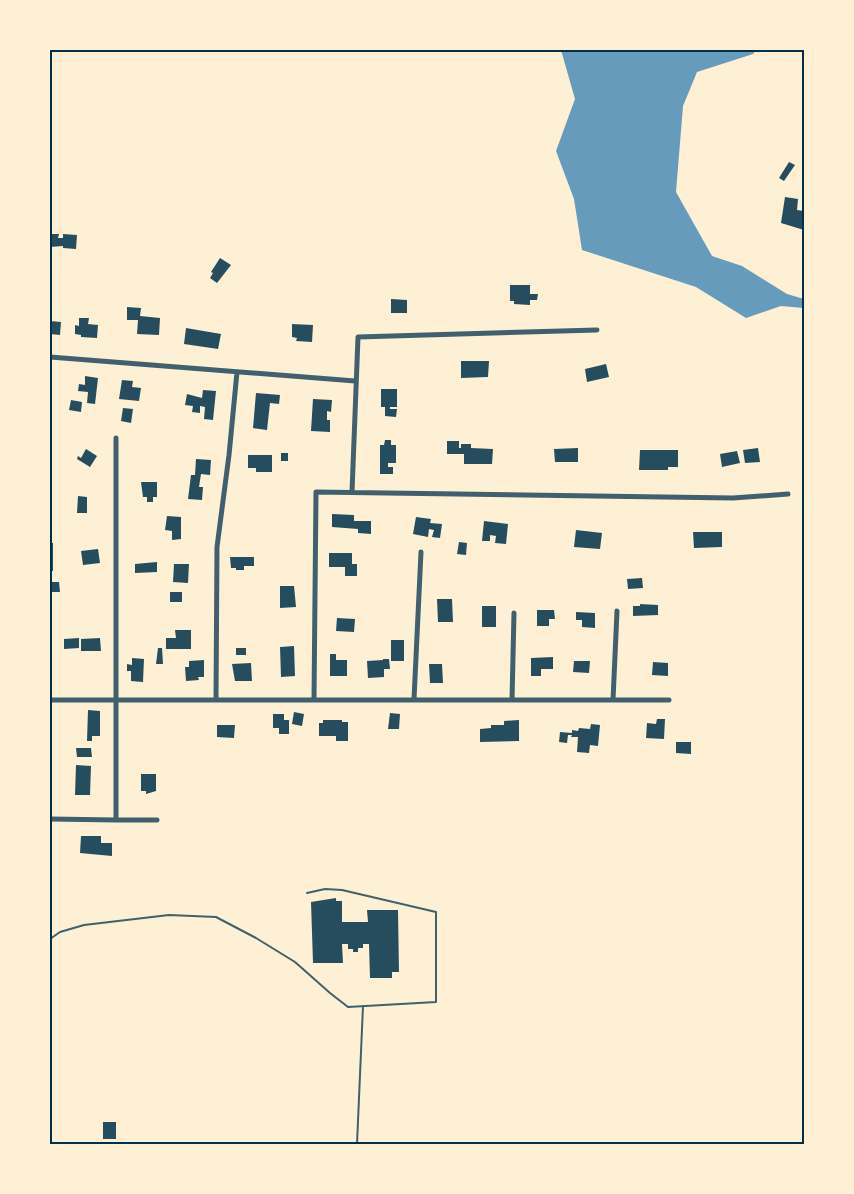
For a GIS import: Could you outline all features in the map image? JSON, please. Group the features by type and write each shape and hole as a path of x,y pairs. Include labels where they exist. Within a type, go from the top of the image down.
{"street":[{"path":"352,492 357,338 597,330"},
{"path":"50,357 355,381"},
{"path":"216,699 217,547 237,372"},
{"path":"116,438 116,820"},
{"path":"314,699 316,492 733,498 789,494"},
{"path":"414,699 421,552"},
{"path":"613,700 617,611"},
{"path":"512,700 514,613"},
{"path":"50,700 669,700"},
{"path":"50,819 157,819"}],"lane":[{"path":"50,939 60,932 84,925 169,915 216,917 295,962 348,1007 436,1002 436,912 342,890 325,889 307,893"},
{"path":"357,1144 363,1006"}],"water":[{"path":"561,50 756,50 753,54 697,72 683,106 676,192 712,256 742,266 787,294 804,299 804,308 781,306 746,318 696,287 582,250 574,199 556,151 575,99"}],"building":[{"path":"789,162 795,165 784,181 779,178"},
{"path":"785,197 798,199 797,210 804,211 804,230 781,223"},
{"path":"50,234 59,234 58,238 63,238 63,234 77,235 76,249 63,248 63,246 50,247"},
{"path":"220,258 231,265 217,283 210,278"},
{"path":"510,285 530,285 530,294 538,294 537,300 530,300 530,305 514,304 514,301 510,301"},
{"path":"391,299 407,300 407,313 391,313"},
{"path":"127,307 141,308 140,316 160,318 159,335 137,334 138,320 127,320"},
{"path":"79,318 89,318 88,324 98,325 97,338 81,337 75,334 75,325 79,326"},
{"path":"50,321 61,322 60,335 50,334"},
{"path":"292,324 313,325 312,342 296,341 297,338 292,337"},
{"path":"186,328 221,334 218,349 184,344"},
{"path":"461,361 489,361 488,377 461,378"},
{"path":"606,364 609,377 587,382 585,369"},
{"path":"85,376 98,378 95,404 87,403 88,392 78,391 79,384 85,385"},
{"path":"122,380 133,381 132,387 141,388 139,401 119,399"},
{"path":"381,389 397,389 397,407 390,407 390,409 397,409 396,417 385,416 385,407 381,407"},
{"path":"203,390 216,391 213,420 204,419 205,407 200,406 200,413 192,412 193,406 185,405 187,394 202,398"},
{"path":"256,393 280,395 279,404 270,403 267,430 253,428"},
{"path":"313,399 332,400 331,412 327,411 330,432 311,431"},
{"path":"71,400 82,402 81,412 69,410"},
{"path":"123,408 133,409 131,423 121,421"},
{"path":"385,440 391,440 391,445 396,445 396,463 388,463 388,467 393,467 393,474 380,474 380,445 384,445"},
{"path":"447,441 459,441 459,448 461,444 471,444 471,448 493,449 492,464 464,464 464,454 447,454"},
{"path":"578,448 578,462 555,462 554,449"},
{"path":"758,448 760,462 745,463 743,450"},
{"path":"86,449 97,456 90,467 77,459 78,456 81,458"},
{"path":"640,450 678,450 678,467 668,467 668,470 639,470"},
{"path":"737,451 740,463 722,467 720,454"},
{"path":"281,453 288,453 288,461 281,461"},
{"path":"248,455 272,455 272,472 256,472 256,468 248,468"},
{"path":"196,459 211,460 210,475 201,474 199,487 203,487 202,500 188,499 191,475 195,475"},
{"path":"141,482 157,482 157,497 153,497 153,502 147,502 147,497 143,497"},
{"path":"78,496 87,497 87,513 77,513"},
{"path":"332,514 354,515 354,521 371,521 371,534 358,533 358,529 332,527"},
{"path":"167,516 181,517 181,539 172,540 172,531 165,530"},
{"path":"416,517 431,519 430,523 442,524 440,538 432,537 434,530 429,529 428,537 413,534"},
{"path":"484,521 508,524 506,544 495,543 496,536 490,535 490,541 482,541"},
{"path":"576,530 602,533 600,549 574,547"},
{"path":"693,532 722,532 722,547 694,548"},
{"path":"459,542 467,543 466,555 457,554"},
{"path":"50,543 53,543 53,571 50,571"},
{"path":"98,549 100,563 83,565 81,551"},
{"path":"329,553 352,553 352,564 357,564 357,576 345,576 345,567 329,567"},
{"path":"230,557 254,557 254,566 244,566 244,570 236,570 236,568 231,568"},
{"path":"157,562 157,572 135,573 135,564"},
{"path":"174,564 189,564 188,583 173,582"},
{"path":"642,578 643,588 628,589 627,579"},
{"path":"50,582 59,582 60,592 50,592"},
{"path":"280,586 294,586 296,607 280,608"},
{"path":"170,592 182,592 182,602 170,602"},
{"path":"437,599 452,599 453,622 438,622"},
{"path":"640,604 658,605 658,615 633,616 633,606 640,606"},
{"path":"482,606 496,606 496,627 482,627"},
{"path":"537,610 554,610 555,619 549,619 549,626 537,626"},
{"path":"576,612 595,613 595,628 582,627 582,620 576,620"},
{"path":"337,618 355,619 354,632 336,631"},
{"path":"175,630 191,630 191,649 166,649 166,638 176,638"},
{"path":"79,638 79,648 64,649 64,639"},
{"path":"100,638 101,651 81,651 81,639"},
{"path":"391,640 404,640 404,661 391,661"},
{"path":"294,646 295,676 281,677 280,647"},
{"path":"158,648 162,648 163,664 156,664"},
{"path":"236,648 246,648 246,655 236,655"},
{"path":"330,654 336,654 336,660 347,660 347,676 330,676"},
{"path":"553,657 553,669 541,669 541,676 531,676 531,658"},
{"path":"132,658 144,659 143,682 131,681 131,671 127,671 127,664 132,665"},
{"path":"389,659 390,669 384,669 384,677 368,678 367,661"},
{"path":"204,660 204,677 198,677 199,680 186,681 185,667 189,667 189,661"},
{"path":"574,661 590,661 589,673 573,672"},
{"path":"653,662 668,663 668,676 652,675"},
{"path":"251,663 252,681 235,681 232,664"},
{"path":"429,664 442,664 443,683 430,683"},
{"path":"88,710 100,711 100,736 92,736 92,741 87,741"},
{"path":"294,712 304,714 302,726 292,724"},
{"path":"390,713 400,714 399,729 388,729"},
{"path":"273,714 284,714 284,720 289,720 289,734 279,734 279,728 273,728"},
{"path":"657,719 665,719 664,739 646,738 647,723 656,724"},
{"path":"323,720 348,722 348,741 336,741 336,736 319,736 319,723 323,723"},
{"path":"519,720 519,741 480,742 480,729 491,728 491,725 504,725 504,721"},
{"path":"591,724 600,725 598,746 590,745 589,753 577,752 578,737 568,735 567,743 559,742 560,732 572,733 572,730 578,731 579,728 590,729"},
{"path":"217,725 235,725 234,738 217,737"},
{"path":"676,742 691,742 691,754 676,753"},
{"path":"76,748 91,748 92,757 77,757"},
{"path":"76,765 91,766 90,795 75,795"},
{"path":"141,774 156,774 156,791 146,794 146,791 141,791"},
{"path":"81,836 101,836 101,843 112,843 112,856 80,853"},
{"path":"336,898 336,901 342,901 342,922 368,922 367,910 398,910 399,972 392,972 392,978 370,978 369,944 363,944 363,948 358,948 358,952 353,952 353,949 348,949 348,944 342,944 343,963 313,963 311,902"},
{"path":"103,1122 116,1122 116,1139 103,1139"}]}
